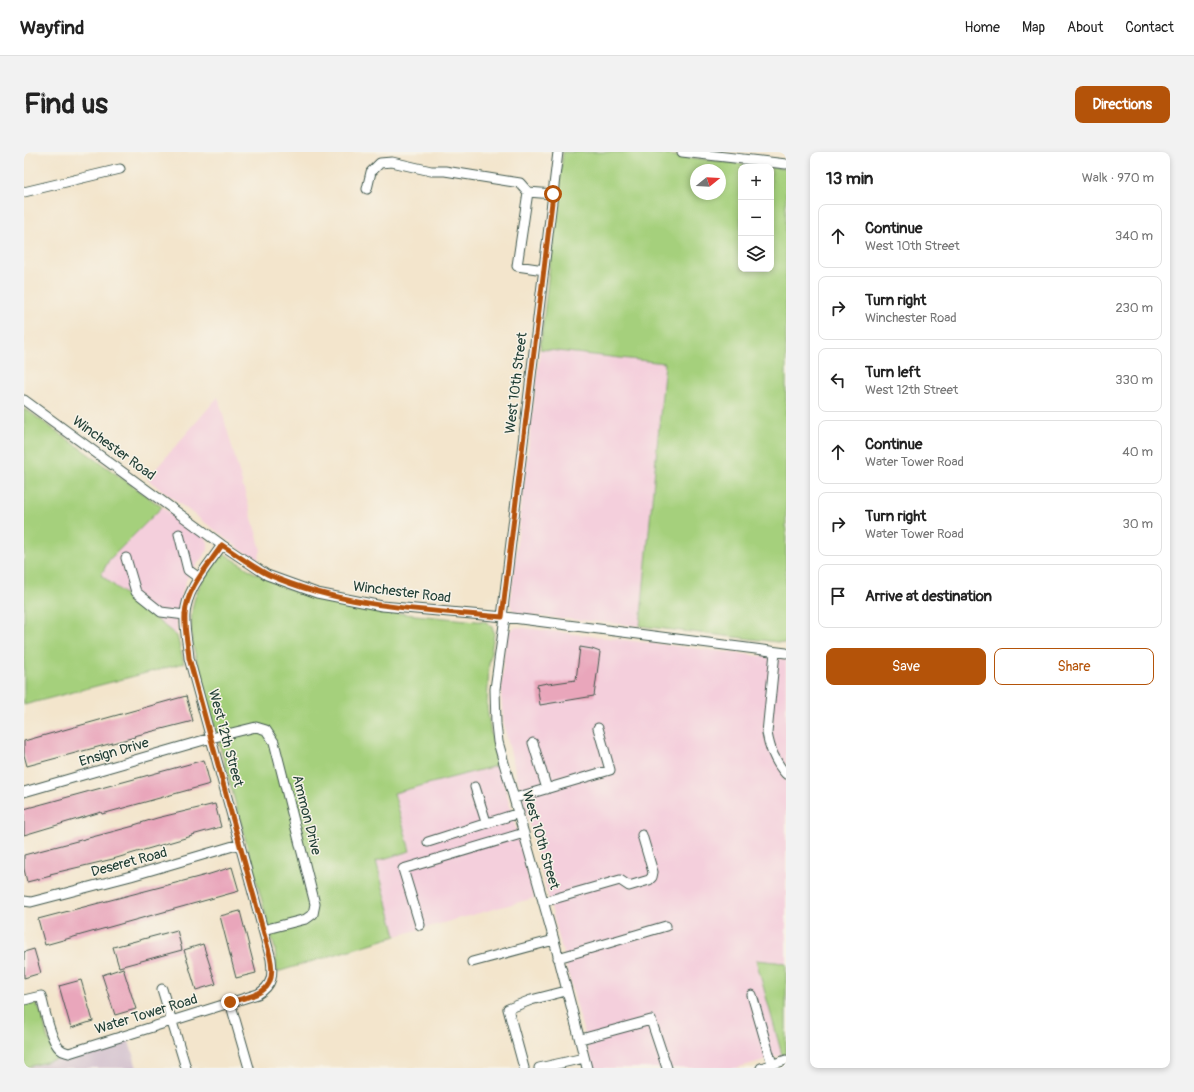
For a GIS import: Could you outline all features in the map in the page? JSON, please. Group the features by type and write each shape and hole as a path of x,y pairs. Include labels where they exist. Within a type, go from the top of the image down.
{"street":[{"name":"West 10th Street","path":"558,152 495,689 496,724 498,742 554,940 566,991 581,1039 587,1068"},
{"path":"682,152 725,154 786,164"},
{"path":"367,189 371,172 380,163 392,162 431,171 445,171 520,183 528,192 553,194"},
{"path":"24,192 120,169"},
{"path":"528,192 517,266 544,270"},
{"name":"Winchester Road","path":"24,400 222,545 267,574 317,592 382,606 504,617 786,653"},
{"path":"179,534 188,570 200,578"},
{"name":"West 12th Street","path":"222,545 194,585 189,596 185,615 189,658 267,944"},
{"path":"126,558 136,592 161,612 185,615"},
{"path":"775,652 767,733 773,755 778,765 786,774"},
{"name":"Ammon Drive","path":"211,738 256,727 266,730 274,742 315,904 313,914 306,919 263,930"},
{"path":"514,798 610,770 598,728"},
{"name":"Ensign Drive","path":"24,792 211,738"},
{"path":"533,743 547,789"},
{"path":"476,788 486,822"},
{"path":"428,842 486,822 519,813"},
{"path":"420,924 403,869 524,833"},
{"path":"543,902 620,880 629,886 649,880 652,877 653,872 642,835"},
{"name":"Deseret Road","path":"24,901 31,902 131,876 240,844"},
{"path":"558,958 666,926"},
{"path":"472,962 554,940"},
{"name":"Water Tower Road","path":"24,1000 41,996 56,1045 62,1051 69,1053 258,994 269,985 271,979 272,970 267,944"},
{"path":"162,989 186,1068"},
{"path":"524,1068 508,1009 531,1000 566,991"},
{"path":"752,995 772,1064"},
{"path":"230,1002 249,1068"},
{"path":"581,1039 651,1020 666,1068"},
{"path":"538,1068 584,1058"},
{"path":"761,1068 786,1060"}],"shaded area":[{"path":"540,349 665,363 640,626 517,614 512,609 510,603"},
{"path":"218,397 261,550 258,559 244,552 147,479"},
{"path":"162,507 205,536 208,542 208,550 187,578 182,593 177,622 177,636 101,575 109,560"},
{"path":"516,627 786,659 786,963 756,960 782,1055 736,1068 593,1068 504,727 501,697 505,639 509,631"},
{"path":"499,765 534,898 396,936 376,861 410,850 394,793"},
{"path":"128,1038 137,1068 27,1068"}],"green space":[{"path":"563,152 643,152 744,164 738,164 738,272 774,272 774,167 786,169 786,643 640,626 665,363 540,349"},
{"path":"24,409 162,507 109,560 101,575 177,636 184,663 24,705"},
{"path":"225,554 253,572 286,588 316,599 352,607 487,622 492,627 494,634 489,664 487,706 491,734 499,765 394,793 410,851 376,861 396,936 277,972 275,949 192,643 192,614 198,589 218,559"},
{"path":"756,960 786,963 786,1054 782,1055"},
{"path":"24,1004 36,1004 43,1018 51,1045 64,1057 24,1068"}],"building":[{"path":"580,647 600,652 594,696 540,705 537,685 576,680"},
{"path":"186,696 193,721 27,766 24,755 24,741"},
{"path":"204,760 210,784 102,814 101,812 24,835 24,809"},
{"path":"215,804 221,827 113,859 50,874 51,876 27,882 24,869 24,855 134,826 157,818"},
{"path":"232,867 239,891 45,945 38,919"},
{"path":"240,911 256,973 236,978 220,916"},
{"path":"177,930 182,950 119,967 113,947"},
{"path":"203,944 216,984 196,990 184,950"},
{"path":"34,949 41,973 24,978 24,952"},
{"path":"123,968 136,1009 115,1015 102,975"},
{"path":"81,980 93,1021 71,1028 59,986"}],"route":[{"path":"230,1002 258,994 264,990 269,985 272,970 263,930 189,658 185,616 189,596 194,585 222,545 267,574 317,592 382,606 502,617 553,194"}]}
